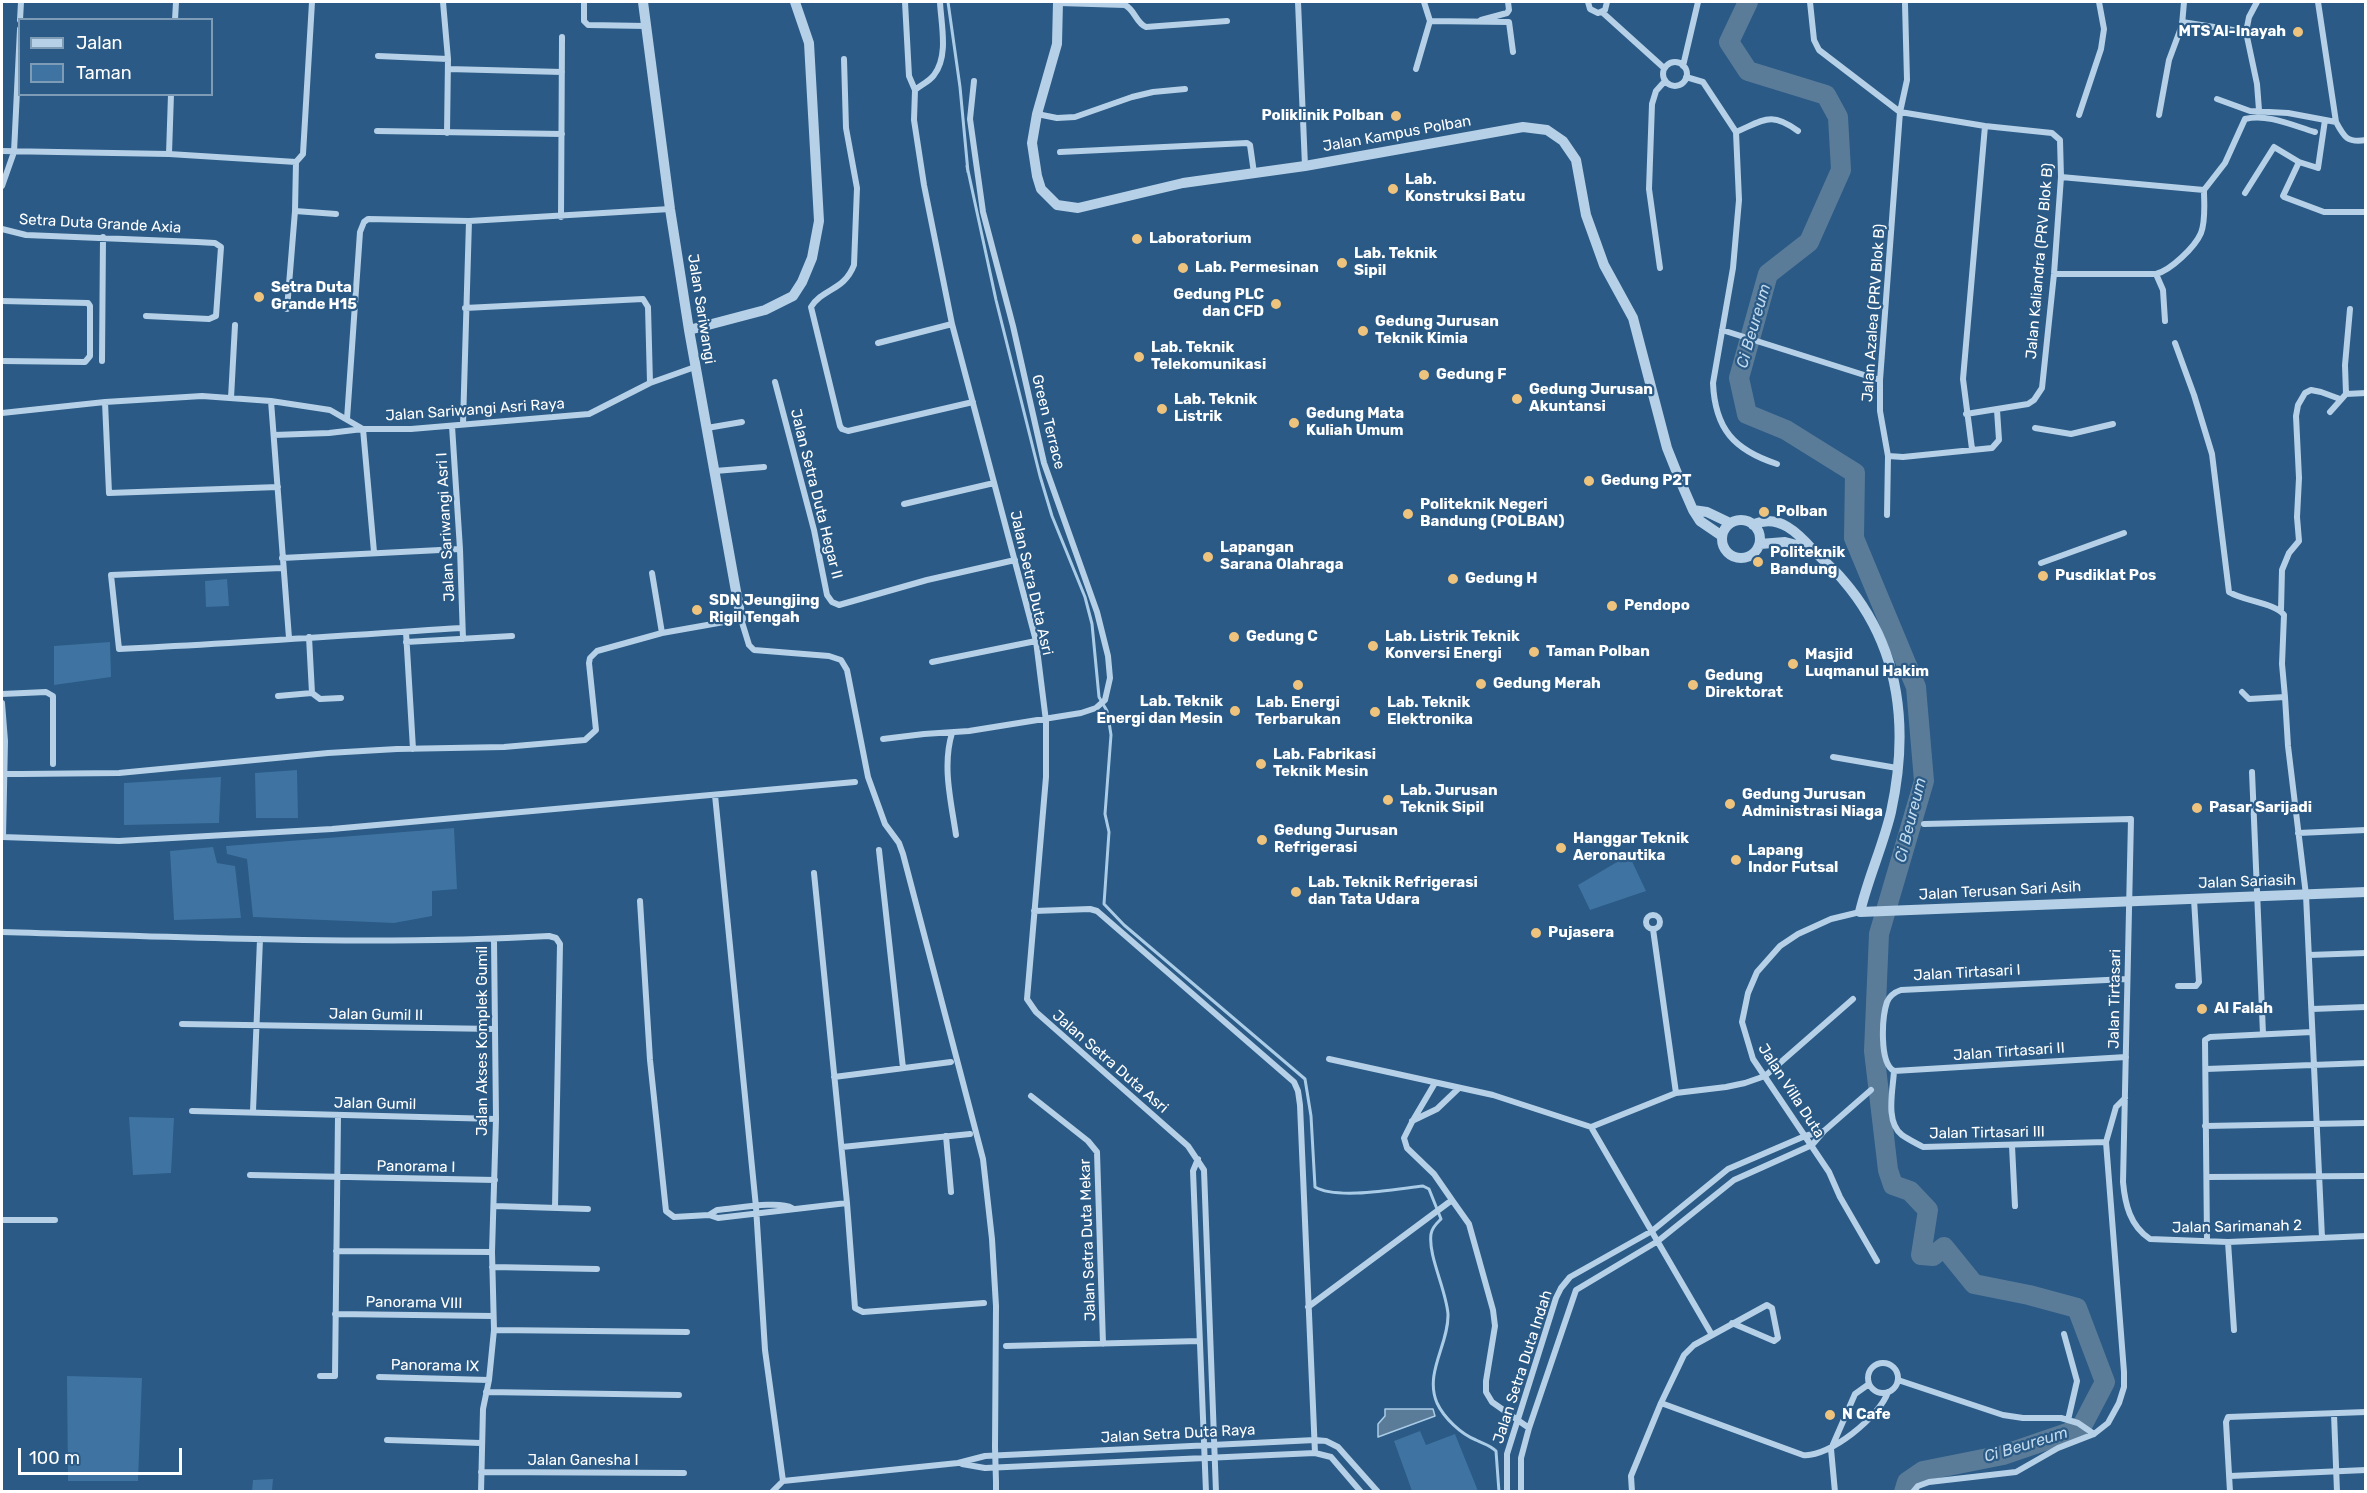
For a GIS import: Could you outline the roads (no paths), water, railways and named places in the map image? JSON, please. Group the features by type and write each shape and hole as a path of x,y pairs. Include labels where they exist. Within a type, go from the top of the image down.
{"street":[{"path":"20,18 21,2"},
{"path":"175,18 176,2"},
{"path":"287,309 296,211 296,162 303,154 312,2"},
{"path":"443,2 448,59 447,133"},
{"path":"584,2 584,21 588,25 646,26"},
{"name":"Jalan Sariwangi","path":"643,2 670,209 689,330 741,619"},
{"path":"689,330 765,310 793,296 812,258 819,221 809,43 795,2"},
{"name":"Jalan Setra Duta Asri","path":"905,2 909,76 915,90 914,120 924,185 952,324 1036,641 1046,721 1046,777 1026,994 1036,1012 1188,1146 1204,1170 1211,1309 1216,1491"},
{"path":"915,90 934,76 943,51 940,2"},
{"path":"1058,2 1125,5 1146,27 1227,21"},
{"name":"Jalan Kampus Polban","path":"1058,2 1057,44 1037,114 1032,143 1036,176 1041,189 1057,205 1078,208 1183,183 1305,166 1523,127 1547,130 1563,141 1576,160 1586,215 1604,265 1633,318 1667,448 1700,522 1722,536"},
{"path":"1298,2 1305,166"},
{"path":"1416,69 1430,21 1424,2"},
{"path":"1481,20 1507,13 1508,2"},
{"path":"1588,2 1593,12 1602,12 1664,68"},
{"path":"1602,12 1607,2"},
{"path":"1686,77 1683,66 1698,2"},
{"path":"1810,2 1814,40 1820,51 1900,112"},
{"path":"2079,115 2101,49 2104,29 2099,2"},
{"path":"2159,115 2169,60 2182,22 2184,2"},
{"path":"2257,2 2249,17 2246,32 2257,84 2259,110"},
{"path":"2318,2 2336,122 2346,139 2366,140"},
{"name":"Jalan Azalea (PRV Blok B)","path":"1887,515 1888,456 1880,411 1880,380 1900,112 1907,80 1905,4"},
{"path":"1430,21 1509,22 1513,52"},
{"path":"2182,22 2246,32"},
{"path":"561,217 562,37"},
{"path":"378,56 448,59"},
{"path":"844,59 846,128 857,188 855,265 851,274 840,286 815,300 811,307 840,426 848,430 973,402"},
{"path":"1683,66 1673,62 1664,68 1663,75 1665,81 1677,86 1686,77"},
{"path":"448,69 562,72"},
{"path":"2,186 14,152 18,70"},
{"path":"1686,77 1703,82 1736,132 1739,200 1733,268 1713,382 1714,396 1721,422 1727,433 1740,447 1756,457 1777,464"},
{"name":"Green Terrace","path":"883,739 1046,721 1082,713 1096,708 1105,700 1110,678 1097,612 1044,463 1013,326 983,212 970,119 974,81"},
{"path":"1659,268 1649,189 1652,104 1656,91 1665,81"},
{"path":"1037,114 1056,118 1075,117 1143,94 1185,89"},
{"path":"169,154 171,96"},
{"path":"2217,99 2250,111 2259,110 2336,122"},
{"name":"Jalan Kaliandra (PRV Blok B)","path":"1900,112 1985,126 2055,134 2061,144 2054,274 2042,388 2034,400 2028,404 1966,414"},
{"path":"2054,274 2156,274 2171,267 2201,233 2204,223 2204,190 2228,157 2245,119 2254,116 2272,119 2315,132"},
{"path":"1736,132 1774,118 1786,122 1798,131"},
{"path":"2245,193 2274,147 2300,162 2318,168 2325,120"},
{"path":"1972,449 1963,379 1985,126"},
{"path":"377,130 562,134"},
{"path":"1060,152 1246,142 1250,145 1254,173"},
{"path":"2,151 169,154 296,162"},
{"path":"2300,162 2284,197 2324,212 2366,212"},
{"path":"2061,177 2204,190"},
{"path":"347,419 362,226 368,219 469,221 670,209"},
{"path":"296,211 336,214"},
{"path":"463,424 469,221"},
{"name":"Setra Duta Grande Axia","path":"2,229 26,235 215,243 221,247 216,316 209,320 146,316"},
{"path":"102,361 103,237"},
{"path":"2156,274 2163,290 2164,321"},
{"path":"465,308 643,299 648,307 651,383"},
{"path":"2,301 88,303 90,306 90,356 85,362 2,361"},
{"path":"2346,394 2345,365 2350,309"},
{"path":"878,343 952,324"},
{"path":"231,398 235,325"},
{"path":"1722,330 1880,380"},
{"path":"2175,343 2194,394 2212,454 2229,592 2280,610 2284,615 2285,697 2306,894 2322,1238"},
{"name":"Jalan Sariwangi Asri Raya","path":"274,435 363,429 411,429 589,414 651,383 695,367"},
{"name":"Jalan Setra Duta Hegar II","path":"775,382 814,530 827,595 832,602 839,605 927,580 1016,560"},
{"path":"2280,610 2282,570 2289,553 2299,541 2297,518 2299,478 2295,416 2298,405 2306,393 2311,390 2340,399"},
{"path":"2330,412 2346,394 2366,393"},
{"path":"2,413 105,402 202,396 271,401 330,410 363,429 374,552"},
{"path":"271,401 289,638"},
{"path":"105,402 109,493 278,487"},
{"path":"1888,456 1903,457 1995,446 1999,440 1997,410"},
{"path":"707,428 742,422"},
{"path":"2035,428 2071,434 2113,424"},
{"name":"Jalan Sariwangi Asri I","path":"452,426 460,549 462,639"},
{"path":"715,471 764,467"},
{"path":"904,504 994,483"},
{"path":"1693,510 1707,512 1731,523"},
{"path":"1754,525 1760,537 1760,544 1754,553 1738,558 1725,550 1722,536 1731,523 1739,520 1754,525 1770,519 1808,541 1812,549 1844,581 1875,627 1887,655 1898,692 1900,712 1897,768 1891,813 1860,912"},
{"path":"2041,563 2124,533"},
{"path":"1760,544 1785,542 1812,549"},
{"path":"282,558 460,549"},
{"path":"282,568 111,575 119,649 226,645 289,638 462,628"},
{"path":"652,573 662,633"},
{"path":"2,774 119,772 328,753 504,747 585,740 593,734 596,724 590,658 602,648 662,633 741,619 749,645 754,650 829,656 841,660 846,667 868,777 885,824 899,843 903,854 983,1159 992,1239 996,1306 996,1491"},
{"path":"406,632 413,749"},
{"path":"406,642 512,636"},
{"path":"309,637 312,693 320,699 341,698"},
{"path":"932,662 1036,641"},
{"path":"2,694 46,692 53,696 54,764"},
{"path":"2242,692 2249,699 2285,697"},
{"path":"278,696 312,693"},
{"path":"2,703 2,837 119,840 332,829 855,782"},
{"path":"952,733 947,750 947,773 956,835"},
{"path":"1833,757 1897,768"},
{"path":"2252,772 2263,1034"},
{"path":"715,795 756,1207 765,1350 783,1481 772,1491"},
{"name":"Jalan Tirtasari","path":"1924,824 2131,819 2125,1098"},
{"path":"2298,833 2366,830"},
{"path":"879,850 903,1068"},
{"path":"813,873 842,1147 855,1308 858,1311 984,1303"},
{"name":"Jalan Sariasih","path":"2129,900 2366,892"},
{"path":"2178,986 2196,986 2199,982 2194,899"},
{"name":"Jalan Terusan Sari Asih","path":"1860,912 2129,900"},
{"path":"640,901 650,1060 666,1211 674,1217 709,1215 718,1218 786,1212 792,1208 847,1203"},
{"path":"1034,910 1090,909 1097,911 1294,1082 1300,1105 1315,1453 1330,1457 1361,1491"},
{"name":"Jalan Villa Duta","path":"1860,912 1832,919 1798,934 1780,946 1756,972 1748,993 1742,1022 1753,1059 1831,1175 1840,1197 1877,1261"},
{"path":"1653,929 1676,1093"},
{"name":"Jalan Akses Komplek Gumil","path":"2,932 260,939 494,939 496,1119 492,1252 494,1330 481,1443 481,1491"},
{"path":"494,939 549,936 556,938 560,944 555,1208"},
{"path":"253,1111 260,939"},
{"path":"2309,955 2366,953"},
{"name":"Jalan Tirtasari I","path":"1894,1071 1888,1067 1884,1057 1884,1026 1887,1003 1895,992 2127,979"},
{"path":"1591,1128 1676,1093 1736,1085 1765,1076 1853,999"},
{"path":"2312,1009 2366,1007"},
{"name":"Jalan Gumil II","path":"182,1024 495,1029"},
{"path":"2207,1241 2205,1042 2208,1037 2312,1032"},
{"name":"Jalan Tirtasari II","path":"1894,1071 2126,1057"},
{"path":"1329,1059 1493,1095 1591,1128 1712,1335"},
{"path":"834,1077 951,1062"},
{"path":"2206,1069 2366,1063"},
{"name":"Jalan Tirtasari III","path":"1894,1071 1892,1116 1894,1126 1901,1134 1923,1147 1932,1149 2106,1142"},
{"path":"1435,1083 1404,1138 1407,1148 1434,1174 1469,1224 1493,1310 1495,1326 1485,1381 1486,1392 1492,1402 1529,1428"},
{"path":"1412,1122 1437,1109 1459,1089"},
{"path":"1812,1145 1824,1131 1871,1090"},
{"name":"Jalan Setra Duta Mekar","path":"1031,1096 1088,1141 1097,1152 1103,1344"},
{"path":"1913,1491 1918,1486 1929,1482 2016,1472 2058,1448 2094,1434 2108,1423 2119,1403 2124,1387 2106,1142 2116,1107 2125,1098"},
{"name":"Jalan Sarimanah 2","path":"2125,1098 2123,1182 2125,1200 2135,1226 2150,1239 2228,1242 2366,1236"},
{"name":"Jalan Gumil","path":"192,1111 496,1119"},
{"path":"320,1376 335,1376 338,1116"},
{"path":"2205,1126 2366,1123"},
{"name":"Jalan Setra Duta Indah","path":"1507,1491 1507,1454 1561,1288 1570,1277 1652,1231 1728,1169 1805,1136 1824,1131"},
{"path":"842,1147 970,1134"},
{"path":"946,1136 951,1192"},
{"name":"Jalan Setra Duta Indah","path":"1521,1491 1521,1458 1529,1428 1576,1290 1658,1241 1734,1180 1812,1145"},
{"path":"2012,1146 2015,1206"},
{"path":"1198,1160 1193,1171 1206,1491"},
{"name":"Panorama I","path":"250,1175 495,1180"},
{"path":"2207,1177 2366,1176"},
{"path":"1308,1307 1452,1200"},
{"path":"709,1215 717,1210 786,1204 792,1208"},
{"path":"495,1206 588,1209"},
{"path":"2,1220 55,1220"},
{"path":"1195,1240 1206,1241"},
{"path":"2228,1242 2234,1330"},
{"path":"336,1251 492,1252"},
{"path":"492,1267 597,1269"},
{"path":"1632,1491 1631,1476 1661,1403 1684,1355 1694,1345 1732,1323 1769,1305 1778,1338 1774,1341 1732,1323"},
{"path":"1200,1311 1211,1309"},
{"name":"Panorama VIII","path":"335,1314 493,1316"},
{"path":"494,1330 687,1332"},
{"path":"2064,1334 2077,1381 2068,1420"},
{"path":"1006,1346 1199,1341"},
{"path":"1661,1403 1803,1455 1812,1456 1831,1449 1872,1415 1885,1401 1888,1392 1895,1386 1898,1375 1892,1365 1878,1363 1869,1371 1869,1384 1879,1393 1888,1392"},
{"path":"1202,1374 1212,1372"},
{"name":"Panorama IX","path":"380,1377 489,1380"},
{"path":"1898,1380 2003,1415 2068,1420 2078,1423 2094,1434"},
{"path":"1835,1491 1831,1449 1852,1399 1869,1384"},
{"path":"486,1392 679,1395"},
{"path":"2230,1491 2226,1422 2228,1417 2366,1412"},
{"path":"2334,1414 2337,1491"},
{"path":"387,1440 481,1443"},
{"name":"Jalan Setra Duta Raya","path":"783,1481 958,1463 986,1456 1315,1440 1326,1441 1338,1447 1378,1491"},
{"name":"Jalan Setra Duta Raya","path":"958,1463 985,1468 1022,1467 1315,1453"},
{"path":"1022,1454 1022,1467"},
{"path":"2230,1476 2366,1470"},
{"name":"Jalan Ganesha I","path":"481,1472 684,1473"}],"waterway":[{"path":"948,2 960,87 968,172 967,166 996,300 1040,476 1052,516 1085,597 1092,624 1099,697 1107,711 1109,722 1111,735 1105,814 1109,832 1104,904 1124,925 1305,1079 1311,1116 1315,1187 1337,1193 1423,1186 1429,1189 1441,1219 1432,1229 1431,1243 1448,1314 1445,1336 1433,1381 1434,1392 1440,1409 1454,1425 1465,1434 1496,1451 1499,1492"},
{"name":"Ci Beureum","path":"1748,2 1729,42 1748,71 1826,95 1838,117 1841,170 1809,242 1768,274 1739,378 1747,414 1786,430 1855,473 1854,538 1916,687 1924,781 1879,934 1874,1051 1888,1170 1893,1185 1910,1191 1928,1210 1921,1255 1933,1256 1944,1247 1974,1284 2077,1308 2105,1382 2083,1424 2076,1430 2003,1455 1923,1471 1907,1482 1904,1492"}],"place":[{"name":"MTS Al-Inayah","path":"2298,32"},
{"name":"Poliklinik Polban","path":"1396,116"},
{"name":"Lab. Konstruksi Batu","path":"1393,189"},
{"name":"Laboratorium","path":"1137,239"},
{"name":"Lab. Teknik Sipil","path":"1342,263"},
{"name":"Lab. Permesinan","path":"1183,268"},
{"name":"Setra Duta Grande H15","path":"259,297"},
{"name":"Gedung PLC dan CFD","path":"1276,304"},
{"name":"Gedung Jurusan Teknik Kimia","path":"1363,331"},
{"name":"Lab. Teknik Telekomunikasi","path":"1139,357"},
{"name":"Gedung F","path":"1424,375"},
{"name":"Gedung Jurusan Akuntansi","path":"1517,399"},
{"name":"Lab. Teknik Listrik","path":"1162,409"},
{"name":"Gedung Mata Kuliah Umum","path":"1294,423"},
{"name":"Gedung P2T","path":"1589,481"},
{"name":"Polban","path":"1764,512"},
{"name":"Politeknik Negeri Bandung (POLBAN)","path":"1408,514"},
{"name":"Lapangan Sarana Olahraga","path":"1208,557"},
{"name":"Politeknik Bandung","path":"1758,562"},
{"name":"Pusdiklat Pos","path":"2043,576"},
{"name":"Gedung H","path":"1453,579"},
{"name":"Pendopo","path":"1612,606"},
{"name":"SDN Jeungjing Rigil Tengah","path":"697,610"},
{"name":"Gedung C","path":"1234,637"},
{"name":"Lab. Listrik Teknik Konversi Energi","path":"1373,646"},
{"name":"Taman Polban","path":"1534,652"},
{"name":"Masjid Luqmanul Hakim","path":"1793,664"},
{"name":"Gedung Merah","path":"1481,684"},
{"name":"Lab. Energi Terbarukan","path":"1298,685"},
{"name":"Gedung Direktorat","path":"1693,685"},
{"name":"Lab. Teknik Energi dan Mesin","path":"1235,711"},
{"name":"Lab. Teknik Elektronika","path":"1375,712"},
{"name":"Lab. Fabrikasi Teknik Mesin","path":"1261,764"},
{"name":"Lab. Jurusan Teknik Sipil","path":"1388,800"},
{"name":"Gedung Jurusan Administrasi Niaga","path":"1730,804"},
{"name":"Pasar Sarijadi","path":"2197,808"},
{"name":"Gedung Jurusan Refrigerasi","path":"1262,840"},
{"name":"Hanggar Teknik Aeronautika","path":"1561,848"},
{"name":"Lapang Indor Futsal","path":"1736,860"},
{"name":"Lab. Teknik Refrigerasi dan Tata Udara","path":"1296,892"},
{"name":"Pujasera","path":"1536,933"},
{"name":"Al Falah","path":"2202,1009"},
{"name":"N Cafe","path":"1830,1415"}]}
